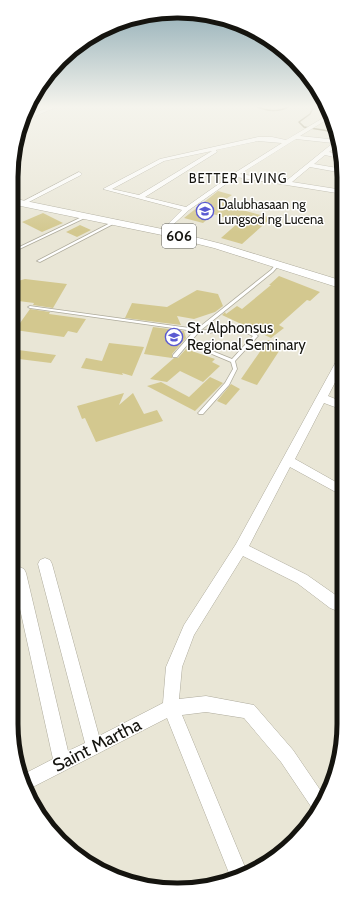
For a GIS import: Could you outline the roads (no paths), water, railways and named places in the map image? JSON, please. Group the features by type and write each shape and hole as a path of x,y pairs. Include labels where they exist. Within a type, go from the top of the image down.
{"main road":[{"name":"606","path":"18,202 117,221 163,232 278,264 337,283"}],"street":[{"path":"186,209 106,189 156,162 214,148"},
{"path":"140,197 219,148"},
{"path":"163,232 186,209 277,148"},
{"path":"287,183 330,148"},
{"path":"324,153 336,155"},
{"path":"310,165 337,170"},
{"path":"23,203 79,174"},
{"path":"235,175 337,191"},
{"path":"238,872 171,708 174,668 189,630 242,548 337,369"},
{"path":"322,398 337,404"},
{"path":"289,461 337,488"},
{"path":"242,548 302,579 335,603 337,603"},
{"path":"45,564 94,746"},
{"path":"18,572 62,762"},
{"name":"Saint Martha","path":"28,780 171,708 206,704 248,711 287,756 317,801"}],"lane":[{"path":"18,206 23,203"},
{"path":"18,249 87,215"},
{"path":"38,261 117,221"},
{"path":"175,356 198,330 272,271 278,264"},
{"path":"30,307 209,332 232,326 243,328 256,336 233,361"},
{"path":"188,343 233,361"},
{"path":"201,413 227,384 235,369 233,361"}],"place":[{"name":"Dalubhasaan ng Lungsod ng Lucena","path":"205,211"},
{"name":"St. Alphonsus Regional Seminary","path":"174,337"}],"district":[{"name":"BETTER LIVING","path":"238,178"}]}
